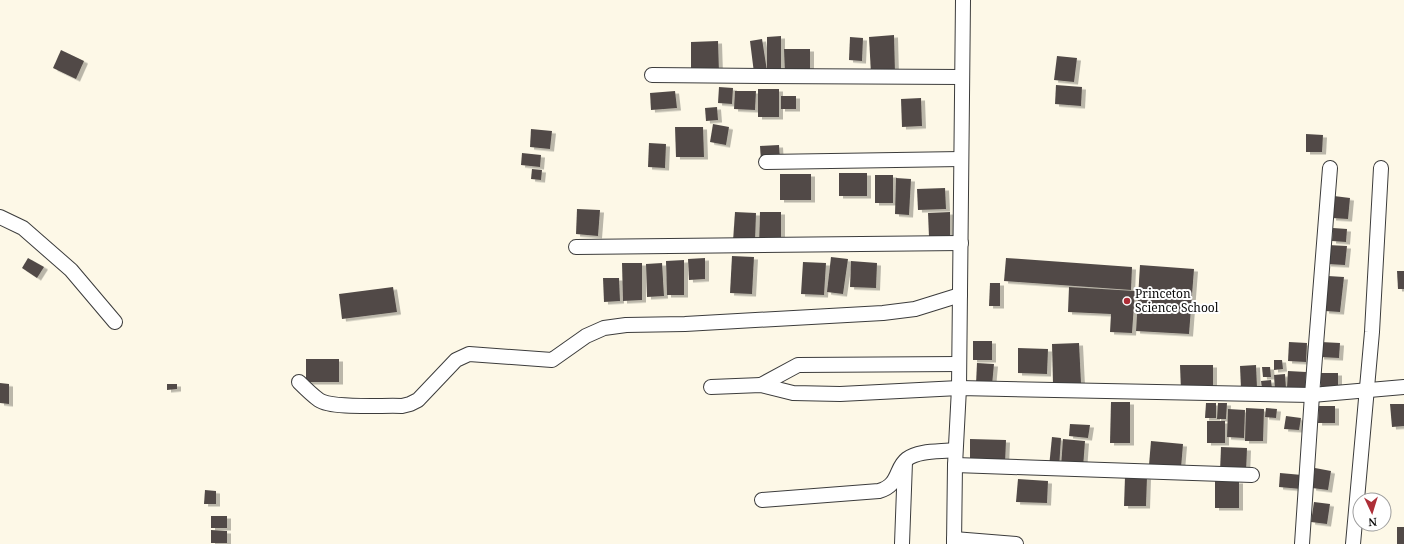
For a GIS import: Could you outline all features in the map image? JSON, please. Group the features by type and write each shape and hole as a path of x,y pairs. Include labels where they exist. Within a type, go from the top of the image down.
{"street":[{"path":"963,0 959,388 955,450 954,542 1016,544"},
{"path":"652,75 962,77"},
{"path":"766,162 961,158"},
{"path":"1302,544 1330,168"},
{"path":"1354,544 1372,332 1381,168"},
{"path":"0,217 23,228 71,270 116,322"},
{"path":"576,247 961,243"},
{"path":"299,382 320,401 327,404 402,406 418,400 456,360 469,354 552,360 586,336 604,328 626,325 686,324 883,313 916,309 960,295"},
{"path":"761,385 798,365 959,364"},
{"path":"710,387 761,385 794,393 840,394 959,388 1312,394 1404,387"},
{"path":"762,500 879,491 887,489 894,481 905,460 916,454 955,450"},
{"path":"902,544 905,460"},
{"path":"955,466 1252,475"}],"building":[{"path":"894,35 895,73 871,74 869,37"},
{"path":"781,36 781,74 767,74 767,37"},
{"path":"850,37 863,38 862,61 849,60"},
{"path":"762,39 767,71 754,73 750,41"},
{"path":"718,41 719,73 691,74 691,42"},
{"path":"784,49 810,49 810,74 785,74"},
{"path":"61,50 84,61 76,79 53,68"},
{"path":"1057,56 1077,58 1074,82 1054,80"},
{"path":"1056,85 1082,87 1081,106 1055,104"},
{"path":"719,87 733,88 732,104 718,103"},
{"path":"758,89 779,89 779,117 758,117"},
{"path":"675,91 677,108 651,110 650,93"},
{"path":"735,91 756,91 755,110 734,109"},
{"path":"781,96 796,96 796,109 781,109"},
{"path":"921,98 922,126 902,127 901,99"},
{"path":"717,107 718,120 706,121 705,108"},
{"path":"713,124 729,127 726,145 710,142"},
{"path":"675,127 703,127 704,157 676,157"},
{"path":"531,129 552,131 550,149 530,147"},
{"path":"1306,134 1323,135 1322,152 1306,152"},
{"path":"649,143 666,144 665,168 648,167"},
{"path":"779,145 780,160 761,161 760,146"},
{"path":"522,153 541,155 540,167 521,165"},
{"path":"532,169 542,170 541,180 531,179"},
{"path":"839,173 867,173 867,196 839,196"},
{"path":"780,174 811,174 811,200 780,200"},
{"path":"875,175 893,175 893,203 875,203"},
{"path":"896,178 911,179 909,215 895,214"},
{"path":"945,188 946,209 918,210 917,189"},
{"path":"1334,196 1350,198 1348,219 1332,218"},
{"path":"577,209 600,210 598,236 576,234"},
{"path":"735,212 756,213 755,242 733,241"},
{"path":"760,212 781,212 781,242 759,242"},
{"path":"950,212 950,236 929,237 928,213"},
{"path":"1333,228 1347,229 1346,242 1332,241"},
{"path":"1328,245 1347,246 1345,265 1327,264"},
{"path":"732,256 754,257 752,294 730,293"},
{"path":"831,257 848,259 843,294 827,292"},
{"path":"28,258 44,267 37,278 22,268"},
{"path":"705,258 705,279 689,280 688,259"},
{"path":"1006,258 1132,267 1131,290 1004,281"},
{"path":"684,260 684,295 667,295 666,261"},
{"path":"851,261 877,263 876,288 850,287"},
{"path":"803,262 826,263 824,295 801,294"},
{"path":"622,263 642,263 642,300 623,301"},
{"path":"662,263 664,296 647,297 646,264"},
{"path":"1140,265 1194,269 1189,334 1136,331"},
{"path":"1397,271 1404,271 1404,289 1398,289"},
{"path":"1328,276 1344,277 1340,312 1325,311"},
{"path":"603,278 619,278 620,301 604,302"},
{"path":"990,283 1000,283 1000,306 989,306"},
{"path":"393,287 397,312 342,319 339,294"},
{"path":"1069,287 1135,291 1132,333 1110,332 1111,314 1068,312"},
{"path":"973,341 992,341 992,360 973,360"},
{"path":"1289,342 1307,343 1306,362 1288,361"},
{"path":"1321,342 1340,343 1339,358 1320,357"},
{"path":"1079,343 1081,383 1053,384 1052,344"},
{"path":"1018,348 1048,349 1047,374 1018,373"},
{"path":"306,359 339,359 339,382 306,382"},
{"path":"1274,360 1282,360 1283,369 1274,370"},
{"path":"977,363 994,364 992,385 976,384"},
{"path":"1180,365 1213,365 1213,391 1181,391"},
{"path":"1256,365 1257,388 1241,389 1240,366"},
{"path":"1262,367 1270,367 1271,377 1263,377"},
{"path":"1288,371 1306,372 1305,389 1287,388"},
{"path":"1321,373 1338,373 1338,391 1321,390"},
{"path":"1285,374 1286,389 1275,390 1274,375"},
{"path":"1271,380 1272,389 1262,390 1261,381"},
{"path":"0,383 9,384 9,404 0,403"},
{"path":"167,384 177,384 177,389 167,390"},
{"path":"1111,402 1130,402 1130,443 1110,443"},
{"path":"1206,403 1216,403 1216,418 1205,418"},
{"path":"1218,403 1227,403 1226,419 1217,419"},
{"path":"1390,404 1404,404 1404,426 1392,427"},
{"path":"1319,406 1335,406 1335,423 1318,423"},
{"path":"1246,408 1264,409 1263,441 1245,441"},
{"path":"1266,408 1277,409 1276,418 1265,417"},
{"path":"1228,409 1245,410 1244,438 1227,437"},
{"path":"1286,416 1301,418 1299,430 1284,429"},
{"path":"1207,421 1225,421 1225,443 1207,443"},
{"path":"1070,424 1090,425 1088,438 1069,436"},
{"path":"1052,437 1061,438 1059,468 1049,467"},
{"path":"970,439 1006,440 1005,464 970,463"},
{"path":"1063,439 1085,441 1083,468 1061,467"},
{"path":"1151,441 1183,444 1181,468 1149,465"},
{"path":"1221,447 1247,448 1246,473 1220,472"},
{"path":"1315,468 1331,471 1328,490 1312,488"},
{"path":"1280,473 1302,475 1301,489 1279,487"},
{"path":"1125,477 1147,477 1146,506 1124,506"},
{"path":"1018,479 1048,481 1047,503 1016,502"},
{"path":"1215,481 1239,481 1239,508 1215,508"},
{"path":"205,490 216,491 216,504 204,504"},
{"path":"1314,502 1330,504 1327,524 1311,522"},
{"path":"211,516 227,516 227,528 211,528"},
{"path":"1397,527 1404,527 1404,544 1397,544"},
{"path":"211,530 227,531 227,543 211,543"}],"place":[{"name":"Princeton Science School","path":"1127,301"}]}
